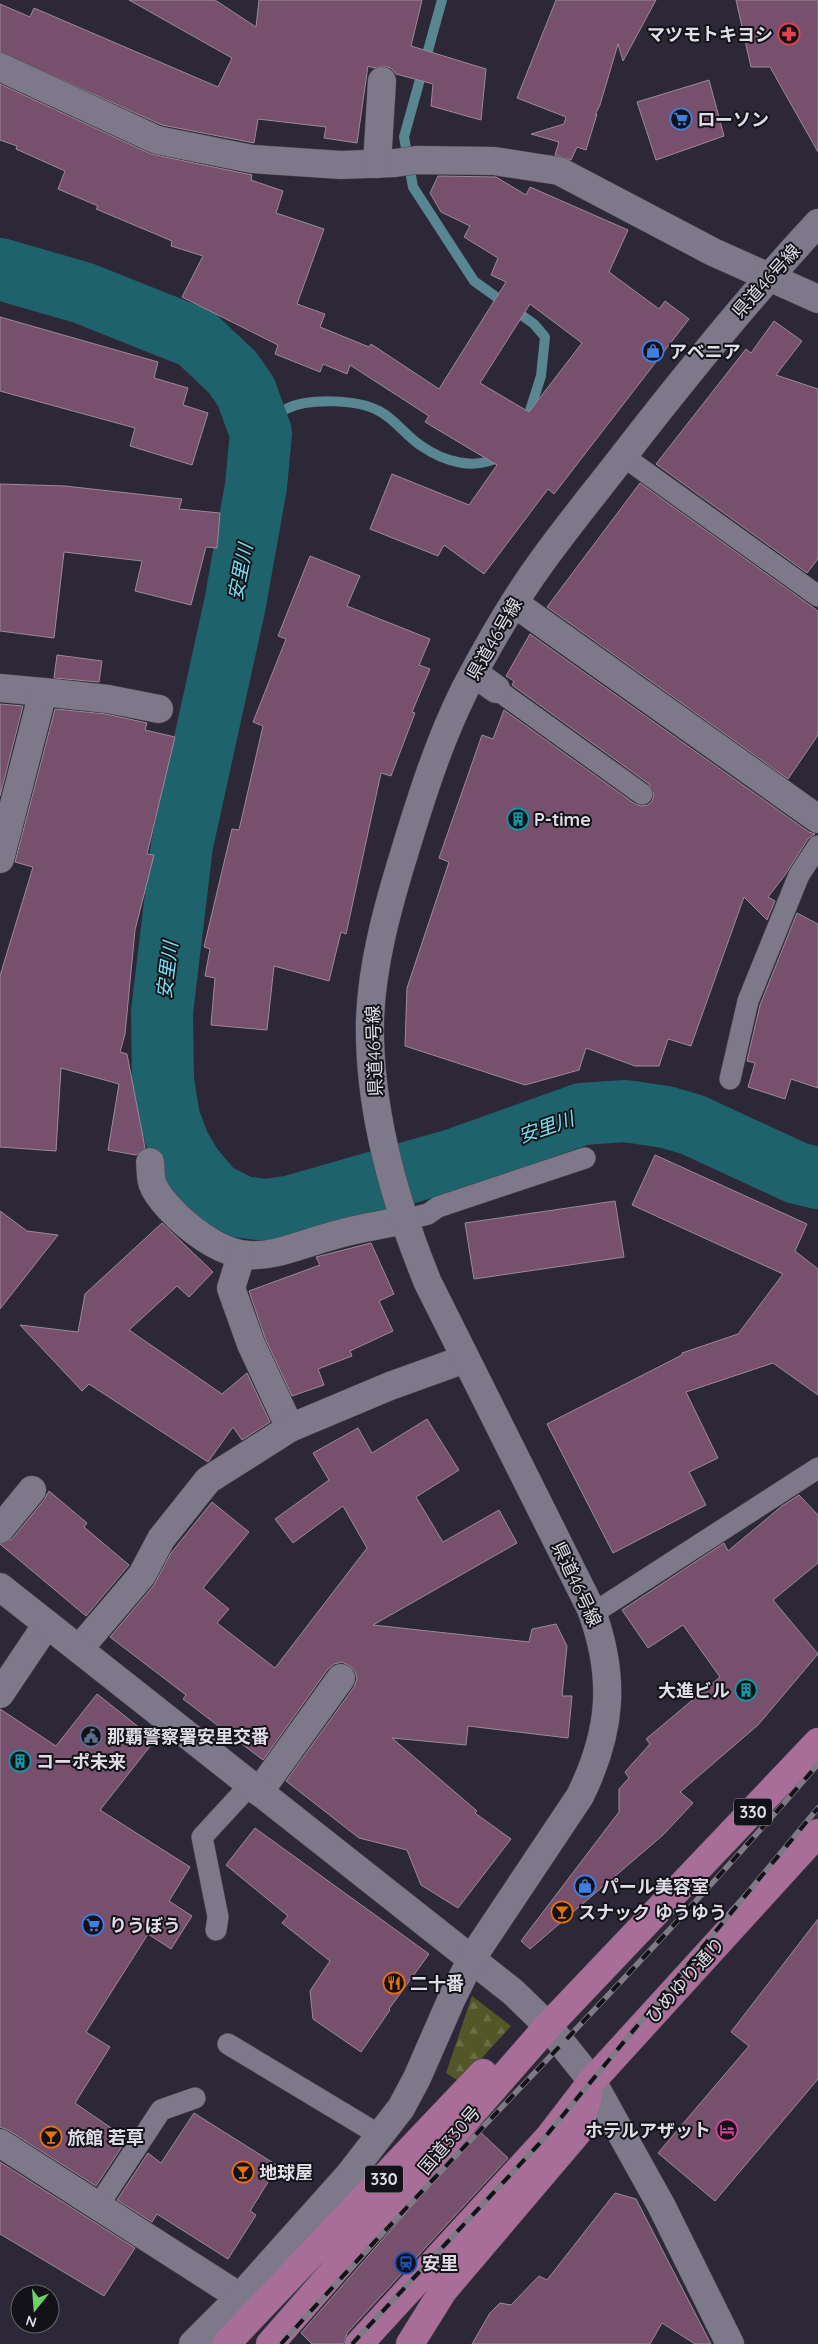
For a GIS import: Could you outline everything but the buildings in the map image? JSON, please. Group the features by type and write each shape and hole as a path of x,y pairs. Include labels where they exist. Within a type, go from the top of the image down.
{"highway":[{"name":"330","path":"226,2344 438,2123 513,2040 548,2026 818,1742"},
{"name":"ひめゆり通り","path":"592,2081 818,1835"},
{"name":"国道330号","path":"270,2344 548,2026"},
{"path":"359,2344 549,2137 592,2081"},
{"path":"410,2344 443,2291 578,2132 592,2081"}],"street":[{"path":"0,66 156,140 252,159 341,165 396,162 494,161 559,171 767,278 818,299"},
{"path":"382,81 396,162"},
{"name":"県道46号線","path":"194,2344 240,2297 381,2136 401,2108 417,2078 452,1998 472,1958 566,1818 593,1770 606,1718 608,1670 598,1629 428,1283 403,1213 382,1143 370,1044 370,1016 377,963 394,889 420,801 441,745 474,673 514,603 544,558 738,311 818,223"},
{"path":"514,603 818,819"},
{"path":"474,673 496,689"},
{"path":"0,688 108,699 159,709"},
{"path":"0,859 43,692"},
{"path":"150,1162 152,1185 177,1217 206,1241 241,1256 270,1255 356,1229 371,1228 403,1213"},
{"path":"241,1256 231,1288 251,1344 290,1428"},
{"path":"79,1649 142,1575 161,1539 208,1480 290,1428 390,1386 465,1360"},
{"path":"0,1530 32,1490"},
{"path":"0,1586 418,1919 472,1958 548,2026 592,2081 661,2205 730,2344"},
{"path":"11,1684 47,1624"},
{"path":"255,1789 341,1678"},
{"path":"0,2143 240,2297"}],"lane":[{"path":"623,456 818,596"},
{"path":"496,689 642,794"},
{"path":"730,1078 748,1001 799,875 818,846"},
{"path":"403,1213 428,1214 438,1207 585,1158"},
{"path":"592,1614 818,1468"},
{"path":"216,1930 218,1917 202,1837 255,1789"},
{"path":"228,2044 381,2136"},
{"path":"98,2206 161,2110 195,2098"}],"green space":[{"path":"472,1996 511,2026 460,2082 446,2073"}],"waterway":[{"path":"442,0 404,137 413,187 474,281 534,324 545,337 541,376 527,420"},
{"name":"安里川","path":"0,269 83,293 196,338 233,373 246,392 261,433 256,486 235,604 182,845 162,1012 163,1080 169,1118 179,1145 192,1167 214,1193 242,1207 267,1210 292,1206 456,1159 582,1114 625,1111 666,1117 693,1125 797,1173 818,1178"},
{"path":"261,433 283,411 295,405 332,401 346,402 379,411 390,418 420,445 449,460 470,464 491,461 501,456"}],"railway":[{"path":"281,2344 415,2199 619,1984 818,1764"},
{"path":"352,2344 540,2143 818,1808"}],"place":[{"name":"マツモトキヨシ","path":"789,34"},
{"name":"ローソン","path":"681,119"},
{"name":"アベニア","path":"653,351"},
{"name":"P-time","path":"518,819"},
{"name":"大進ビル","path":"746,1690"},
{"name":"那覇警察署安里交番","path":"91,1736"},
{"name":"コーポ未来","path":"20,1761"},
{"name":"パール美容室","path":"585,1886"},
{"name":"スナック ゆうゆう","path":"562,1912"},
{"name":"りうぼう","path":"93,1925"},
{"name":"二十番","path":"394,1983"},
{"name":"ホテルアザット","path":"727,2130"},
{"name":"旅館 若草","path":"51,2137"},
{"name":"地球屋","path":"243,2172"},
{"name":"安里","path":"406,2263"}]}
